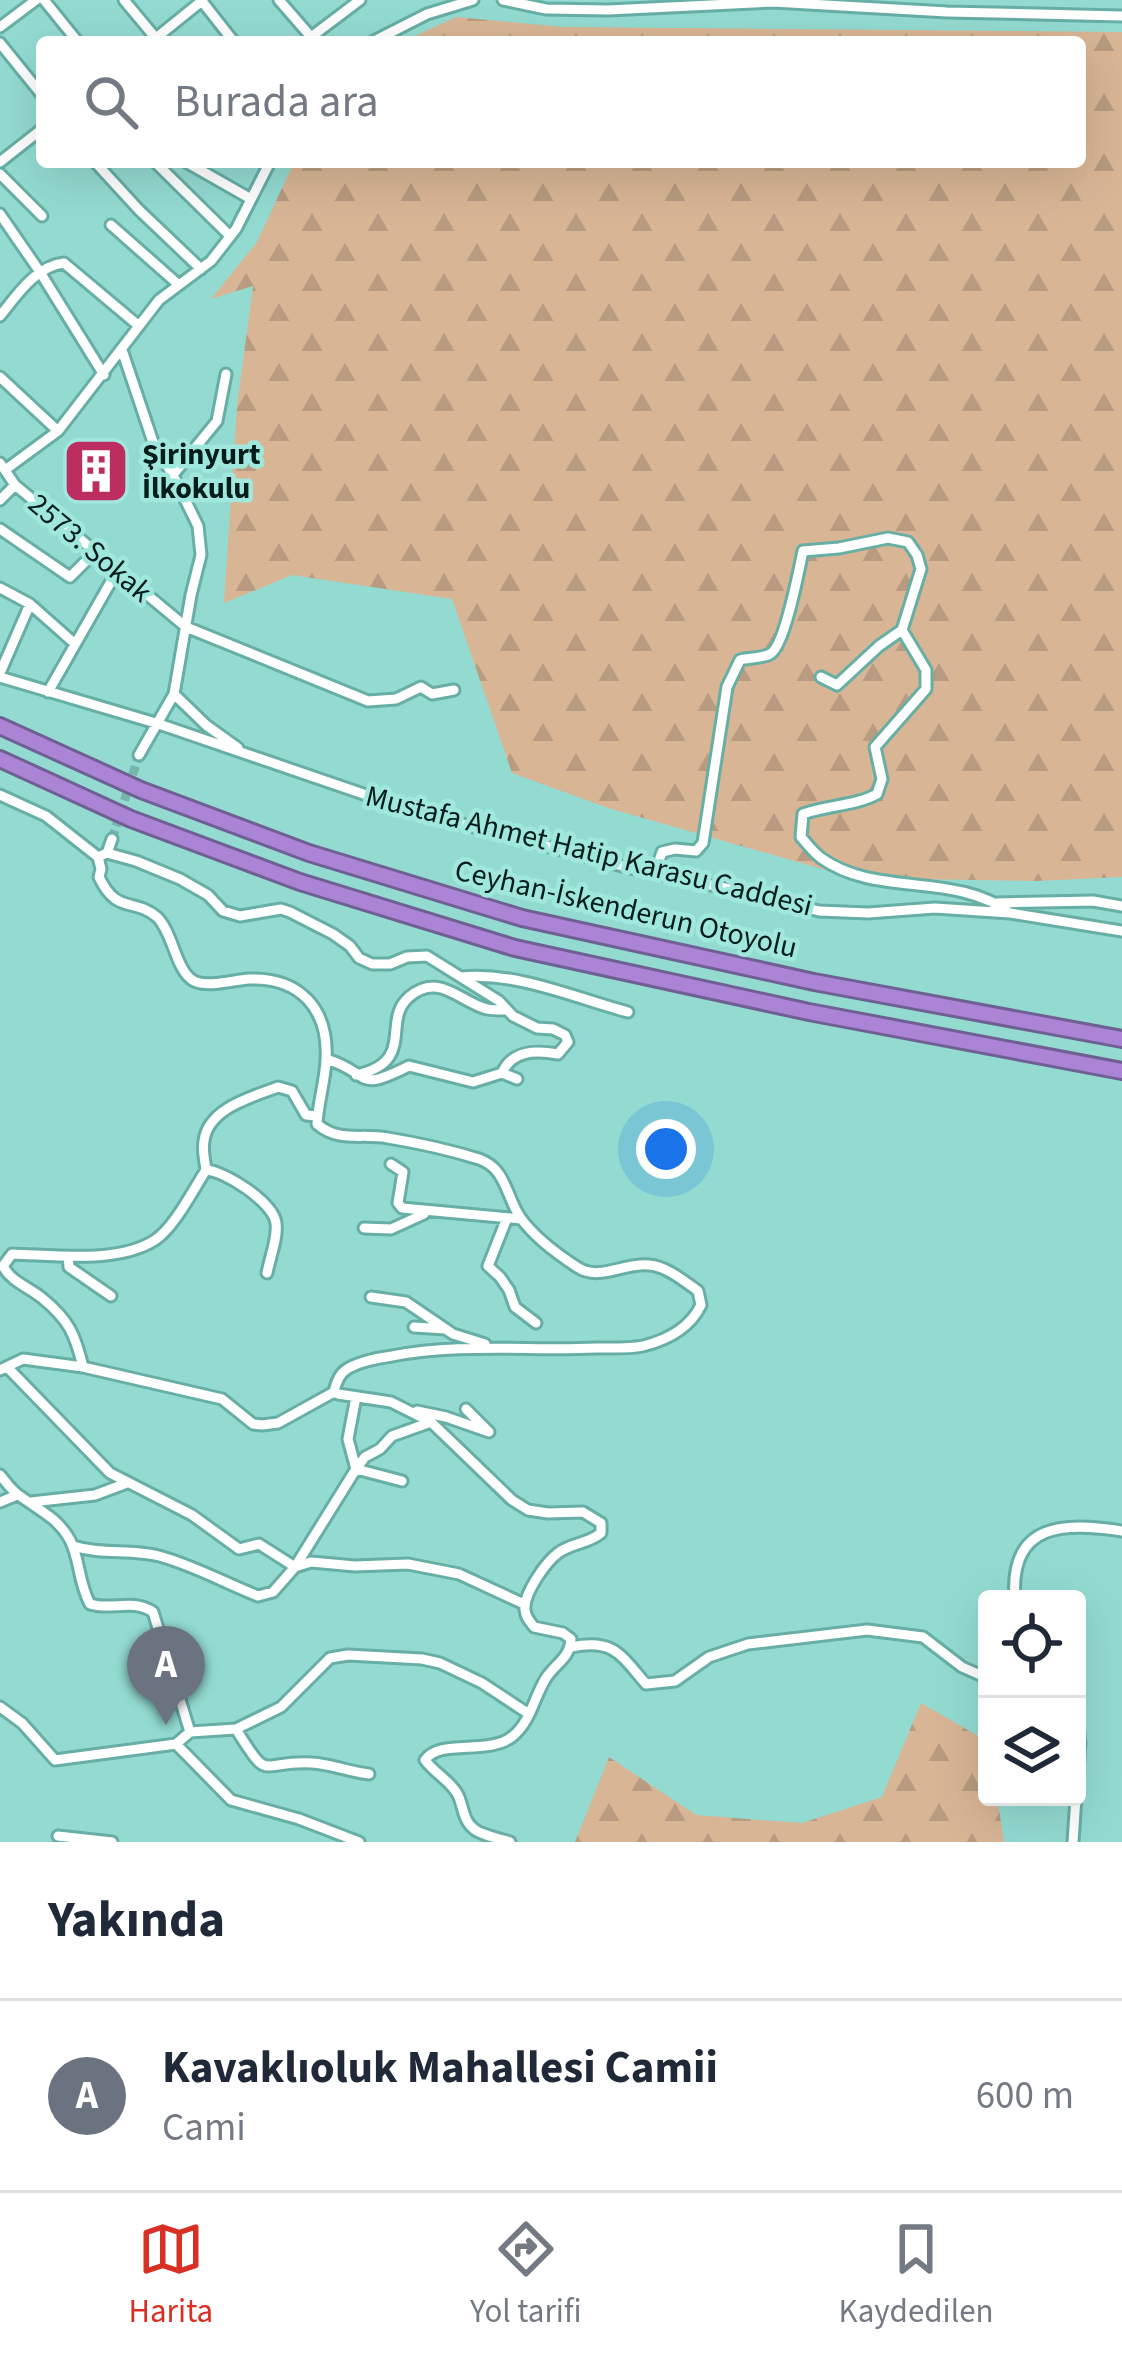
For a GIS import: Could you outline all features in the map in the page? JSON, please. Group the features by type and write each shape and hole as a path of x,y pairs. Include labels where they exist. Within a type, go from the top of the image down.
{"highway":[{"name":"Ceyhan-İskenderun Otoyolu","path":"0,726 141,790 309,853 522,918 814,982 1122,1039"},
{"name":"Ceyhan-İskenderun Otoyolu","path":"0,759 131,819 300,882 515,948 808,1012 1122,1070"}],"street":[{"path":"0,27 40,0 73,36"},
{"path":"124,0 151,36"},
{"path":"161,36 202,0 229,36"},
{"path":"279,0 310,36"},
{"path":"318,36 361,0"},
{"path":"383,36 427,14 473,0"},
{"path":"503,0 546,8 608,10 773,1 1122,16"},
{"path":"546,8 556,0"},
{"path":"940,0 947,12"},
{"path":"984,11 998,0"},
{"path":"0,43 36,87"},
{"path":"0,162 36,134"},
{"path":"100,168 201,268"},
{"path":"161,168 230,236"},
{"path":"197,168 251,199"},
{"path":"2,466 58,431 159,300 211,261 251,199 264,168"},
{"path":"0,174 42,216"},
{"path":"0,214 104,375"},
{"path":"111,225 179,285"},
{"path":"0,315 40,272 64,263 139,326"},
{"path":"122,350 154,446 198,526 201,555 174,694 140,755"},
{"path":"173,476 217,422 226,374"},
{"path":"0,377 58,431"},
{"name":"2573. Sokak","path":"2,466 15,485 186,627 368,700 396,699 421,687 431,694 454,690"},
{"path":"0,500 15,485"},
{"path":"0,529 70,577 94,553"},
{"path":"655,873 662,852 696,851 704,844 727,687 740,660 770,654 778,645 803,550 888,538 908,542 921,569 902,630 837,685 821,677"},
{"path":"49,692 117,572"},
{"path":"0,588 30,604 74,643"},
{"path":"0,675 30,604"},
{"path":"902,630 926,670 926,689 875,746 882,779 877,794 803,814 801,838 822,858 862,876 946,886 997,903 1010,913"},
{"name":"Mustafa Ahmet Hatip Karasu Caddesi","path":"0,675 416,812 819,911 934,908 1010,913 1122,931"},
{"path":"174,694 206,725 256,759"},
{"path":"0,794 46,815 103,855 136,861 180,879 224,910 240,916 281,908 333,934 372,964 427,956 499,1001 512,1016 566,1035 568,1042 558,1054 523,1053 504,1066 502,1073"},
{"path":"112,839 99,877 111,898 156,916 192,980 278,980 312,1004 325,1036 326,1059 317,1124 328,1134 382,1137 484,1160 500,1172 521,1219 583,1271 599,1273 652,1264 698,1291 701,1305 694,1320 646,1345 416,1351 346,1369 336,1380 334,1392"},
{"path":"997,903 1093,901 1122,906"},
{"path":"460,977 518,980 628,1012"},
{"path":"356,1075 385,1062 397,1038 399,1010 410,996 427,987 465,996 488,1010 506,1010"},
{"path":"326,1059 366,1081 381,1080 409,1066 473,1082 502,1073 517,1079"},
{"path":"82,1367 75,1332 43,1298 8,1275 3,1266 12,1254 104,1257 158,1239 206,1170 203,1143 219,1114 278,1087 292,1091 306,1115 317,1116"},
{"path":"391,1164 404,1172 398,1202 402,1208 521,1219"},
{"path":"206,1170 223,1173 272,1210 277,1226 267,1273"},
{"path":"364,1228 392,1229 429,1212"},
{"path":"507,1218 488,1267 500,1277 515,1306 536,1323"},
{"path":"68,1256 70,1268 110,1296"},
{"path":"371,1298 406,1302 453,1334 496,1348"},
{"path":"414,1327 446,1329"},
{"path":"510,1842 474,1830 449,1782 424,1760 437,1749 511,1739 549,1673 572,1646 563,1633 534,1627 524,1604 543,1568 562,1550 592,1541 602,1533 601,1523 583,1512 528,1510 431,1422 391,1402 334,1392 278,1423 262,1425 253,1424 222,1399 82,1367 22,1359 4,1369 110,1473 192,1515 239,1549 259,1544 295,1567 311,1562 409,1564 459,1574 524,1604"},
{"path":"356,1397 348,1439 356,1469"},
{"path":"407,1410 489,1432 466,1408"},
{"path":"73,1546 95,1553 164,1557 258,1596 273,1592 295,1567 365,1457 392,1436 431,1422"},
{"path":"356,1469 402,1481"},
{"path":"0,1475 17,1495 63,1529 73,1546 81,1587 90,1604 131,1604 153,1612 190,1732"},
{"path":"31,1502 95,1495 127,1484"},
{"path":"0,1502 17,1495"},
{"path":"1015,1590 1020,1558 1047,1530 1085,1526 1122,1532"},
{"path":"572,1646 595,1642 620,1653 646,1684 675,1681 710,1657 748,1644 867,1630 923,1636 978,1674"},
{"path":"0,1707 22,1723 55,1760 176,1744 190,1732 236,1730 281,1707 330,1658 348,1655 440,1664 482,1683 529,1714"},
{"path":"236,1730 255,1761 267,1768 313,1763 368,1774"},
{"path":"176,1744 231,1800 359,1842"},
{"path":"1073,1842 1075,1806"},
{"path":"58,1836 112,1842"}],"green space":[{"path":"456,17 563,27 1122,32 1122,877 1036,881 854,878 608,808 512,773 452,599 292,575 224,603 237,406 253,286 211,299 257,242 291,168 1086,168 1086,36 415,36"},
{"path":"921,1703 978,1736 978,1806 998,1806 1004,1842 575,1842 609,1757 696,1815 802,1823 882,1797"}],"tunnel":[{"path":"112,839 139,755"}],"place":[{"name":"Şirinyurt İlkokulu","path":"96,471"},
{"name":"Kavaklıoluk Mahallesi Camii","path":"166,1725"}]}
